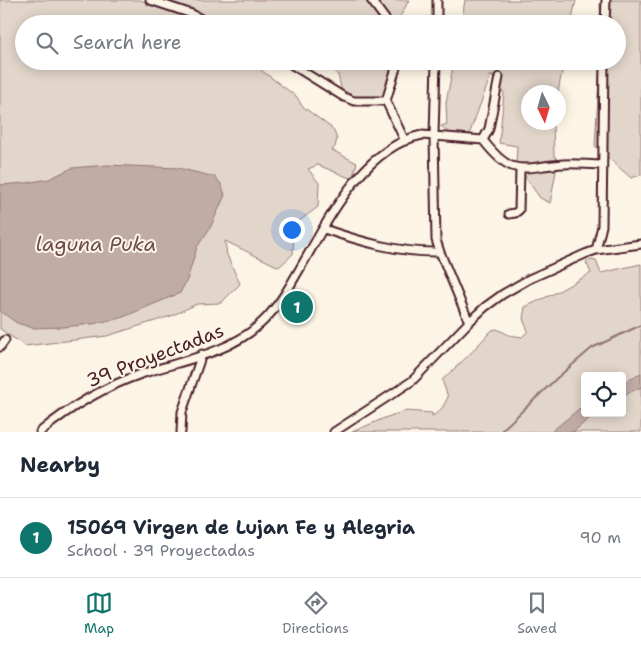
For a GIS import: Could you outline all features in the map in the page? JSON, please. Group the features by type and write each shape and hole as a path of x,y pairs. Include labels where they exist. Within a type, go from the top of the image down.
{"street":[{"path":"150,0 194,15"},
{"path":"371,0 382,15"},
{"path":"437,0 437,15"},
{"path":"605,15 606,0"},
{"path":"300,70 344,97 354,100 386,101"},
{"path":"395,70 386,101 405,141"},
{"path":"436,70 434,136 436,240 469,322"},
{"path":"596,250 602,226 604,70"},
{"path":"499,77 489,130 483,140 493,153 504,162 520,169 563,164 602,165"},
{"name":"39 Proyectadas","path":"40,432 58,417 101,391 139,375 221,349 258,326 272,313 281,301 324,229 365,168 388,150 422,135 483,140"},
{"path":"509,214 519,210 520,169"},
{"path":"324,229 364,242 389,247 440,252"},
{"path":"334,432 412,381 469,322 491,303 529,279 596,250 641,244"},
{"path":"181,432 182,412 202,354"}],"shaded area":[{"path":"0,0 140,0 185,15 15,15 15,70 261,70 297,97 302,106 333,129 337,139 332,150 357,163 352,179 318,165 308,169 319,183 318,207 294,225 293,254 279,267 225,241 227,255 240,284 221,303 197,304 171,316 107,336 25,346 0,329"},
{"path":"163,0 409,0 401,15 197,15"},
{"path":"465,0 576,0 573,15 462,15"},
{"path":"604,0 641,0 641,175 631,178 595,146 599,70 626,70 626,15 601,15 600,4"},
{"path":"332,70 394,70 394,77 382,102 367,106 344,100 338,75"},
{"path":"452,70 562,70 559,85 521,85 521,130 553,130 554,155 558,161 550,203 540,198 516,164 517,146 499,143 504,93 491,75 469,135 452,135 441,126 447,124 446,103"},
{"path":"591,260 596,261 601,273 641,264 641,432 352,432 406,411 432,413 432,416 444,405 448,397 442,380 492,330 497,329 509,335 522,337 528,331 523,319 525,307 591,273 586,262"}],"water":[{"name":"laguna Puka","path":"107,165 178,168 215,177 221,184 225,195 210,228 197,247 187,280 180,293 121,318 92,324 33,328 17,323 0,311 0,185 49,179 72,168"},
{"path":"641,373 641,387 626,394 626,382"},
{"path":"581,407 581,417 591,417 573,432 551,432"}],"waterway":[{"path":"500,432 592,348 641,325"}],"place":[{"name":"15069 Virgen de Lujan Fe y Alegria","path":"297,307"}]}
